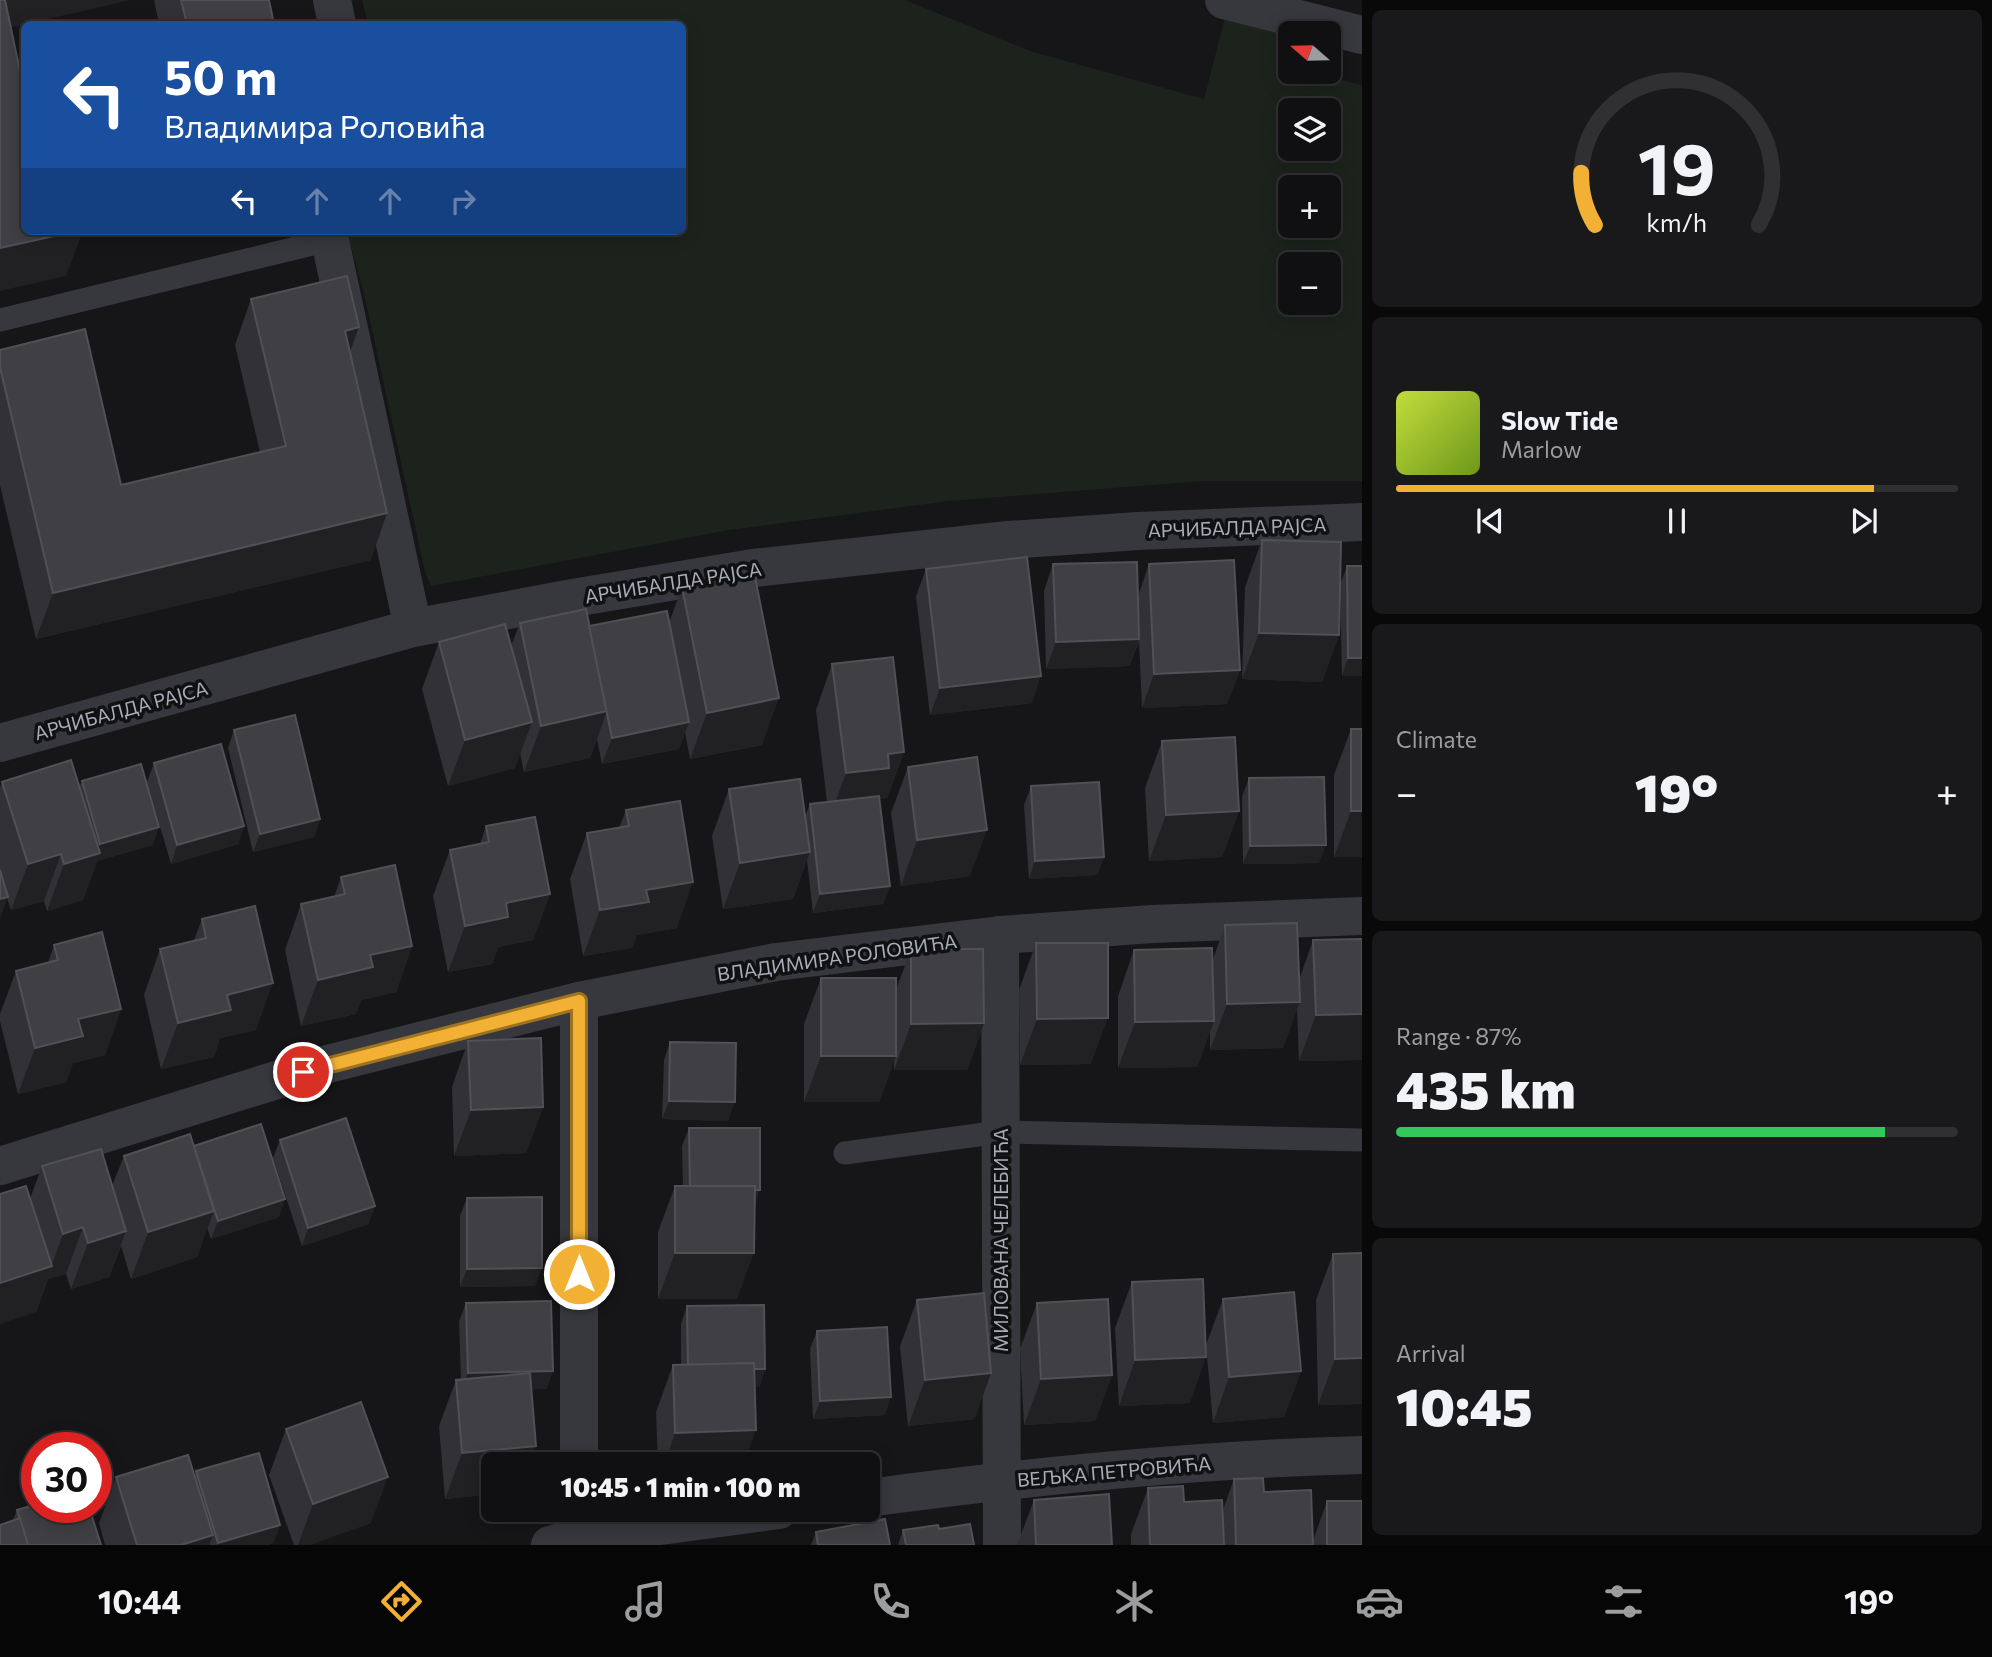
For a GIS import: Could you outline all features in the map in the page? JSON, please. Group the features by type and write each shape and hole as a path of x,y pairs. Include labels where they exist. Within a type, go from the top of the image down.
{"street":[{"path":"332,0 336,21"},
{"path":"1224,0 1352,22"},
{"path":"329,236 413,628"},
{"name":"АРЧИБАЛДА РАЈСА","path":"0,743 413,628 753,568 1021,539 1138,531 1362,522"},
{"name":"ВЛАДИМИРА РОЛОВИЋА","path":"0,1166 328,1064 579,1001 776,962 1000,935 1152,924 1362,916"},
{"name":"МИЛОВАНА ЧЕЛЕБИЋА","path":"1000,935 1002,1545"},
{"path":"579,1001 579,1452"},
{"name":"ВЕЉКА ПЕТРОВИЋА","path":"880,1496 1000,1481 1264,1458 1362,1455"},
{"path":"571,1534 675,1522"}],"lane":[{"path":"0,320 329,236"},
{"path":"845,1153 1000,1132 1362,1140"}],"shaded area":[{"path":"362,0 905,0 1033,52 1204,99 1226,14 1278,29 1278,84 1341,84 1341,80 1362,85 1362,481 1201,481 949,501 729,530 431,586 425,572 365,298 348,235 686,235 686,21 367,21"}],"building":[{"path":"0,0 5,0 21,76 21,235 59,235 0,248"},
{"path":"181,0 269,0 273,21 186,21"},
{"path":"347,276 359,327 345,331 387,513 53,593 0,367 0,350 85,329 121,485 286,446 251,299"},
{"path":"1262,540 1341,542 1339,635 1259,633"},
{"path":"1027,557 1041,676 940,688 926,569"},
{"path":"1234,560 1240,670 1154,674 1149,564"},
{"path":"1137,562 1139,639 1056,642 1053,564"},
{"path":"1347,566 1362,566 1362,658 1348,658"},
{"path":"754,572 779,698 707,713 682,587"},
{"path":"586,609 607,711 541,726 520,623"},
{"path":"667,611 689,722 612,738 589,626"},
{"path":"505,624 532,722 465,740 439,642"},
{"path":"893,657 904,752 888,754 889,768 846,773 832,664"},
{"path":"295,715 320,819 260,834 234,730"},
{"path":"1351,729 1362,729 1362,811 1351,811"},
{"path":"1235,737 1239,811 1166,815 1162,741"},
{"path":"221,744 244,826 177,845 154,763"},
{"path":"977,757 987,830 917,840 908,767"},
{"path":"71,760 100,853 64,864 61,854 28,864 2,782"},
{"path":"141,764 159,827 100,844 82,781"},
{"path":"1324,777 1326,845 1250,846 1249,778"},
{"path":"800,779 810,852 740,863 729,789"},
{"path":"1099,782 1104,857 1035,861 1031,786"},
{"path":"879,796 890,886 820,894 810,804"},
{"path":"680,801 693,882 646,890 649,902 600,910 587,833 629,826 626,810"},
{"path":"535,817 550,894 506,903 508,917 465,926 450,850 489,842 486,826"},
{"path":"395,865 412,946 370,955 373,967 318,980 301,904 345,894 341,877"},
{"path":"0,870 8,897 0,899"},
{"path":"255,906 273,983 227,995 231,1010 178,1023 160,949 206,938 202,919"},
{"path":"1297,923 1300,1002 1227,1004 1225,925"},
{"path":"102,932 121,1009 78,1019 83,1036 35,1048 16,971 58,960 54,945"},
{"path":"1362,939 1362,1014 1316,1015 1313,940"},
{"path":"1036,943 1108,943 1108,1018 1037,1019"},
{"path":"1212,948 1214,1021 1135,1022 1134,950"},
{"path":"911,949 983,949 984,1023 911,1024"},
{"path":"821,978 896,978 896,1056 821,1056"},
{"path":"541,1038 543,1107 471,1110 468,1041"},
{"path":"670,1042 736,1043 735,1102 669,1101"},
{"path":"346,1118 375,1206 308,1228 280,1140"},
{"path":"261,1124 285,1199 218,1221 194,1146"},
{"path":"689,1128 760,1128 760,1190 755,1190 755,1186 690,1186"},
{"path":"190,1134 214,1211 148,1232 124,1156"},
{"path":"101,1149 126,1231 88,1243 83,1227 63,1234 42,1166"},
{"path":"26,1186 52,1266 0,1283 0,1194"},
{"path":"675,1186 755,1186 754,1253 675,1253"},
{"path":"542,1197 542,1268 467,1269 467,1198"},
{"path":"1362,1253 1362,1358 1335,1359 1333,1254"},
{"path":"1203,1279 1206,1357 1135,1360 1132,1282"},
{"path":"1294,1292 1301,1371 1229,1377 1223,1299"},
{"path":"984,1293 991,1373 925,1380 917,1300"},
{"path":"1108,1299 1112,1375 1041,1379 1037,1303"},
{"path":"551,1301 553,1371 468,1373 466,1303"},
{"path":"764,1305 765,1369 754,1369 754,1363 688,1365 687,1306"},
{"path":"887,1327 891,1397 820,1401 817,1331"},
{"path":"754,1363 756,1430 675,1433 673,1365"},
{"path":"530,1373 536,1446 462,1453 456,1380"},
{"path":"361,1402 388,1477 313,1504 286,1429"},
{"path":"259,1453 280,1525 218,1543 196,1471"},
{"path":"188,1455 213,1535 181,1545 137,1545 116,1477"},
{"path":"1263,1478 1264,1492 1311,1490 1313,1545 1236,1545 1234,1479"},
{"path":"1183,1486 1184,1502 1222,1500 1224,1545 1150,1545 1148,1488"},
{"path":"1109,1494 1112,1545 1036,1545 1034,1500"},
{"path":"1327,1501 1362,1501 1362,1545 1327,1545"},
{"path":"20,1518 28,1545 0,1545 0,1525"},
{"path":"885,1519 890,1545 818,1545 816,1532"},
{"path":"21,1523 94,1523 101,1545 28,1545"},
{"path":"970,1524 974,1545 906,1545 903,1530 938,1525 939,1529"}],"route":[{"path":"303,1072 579,1001 579,1274"}]}
